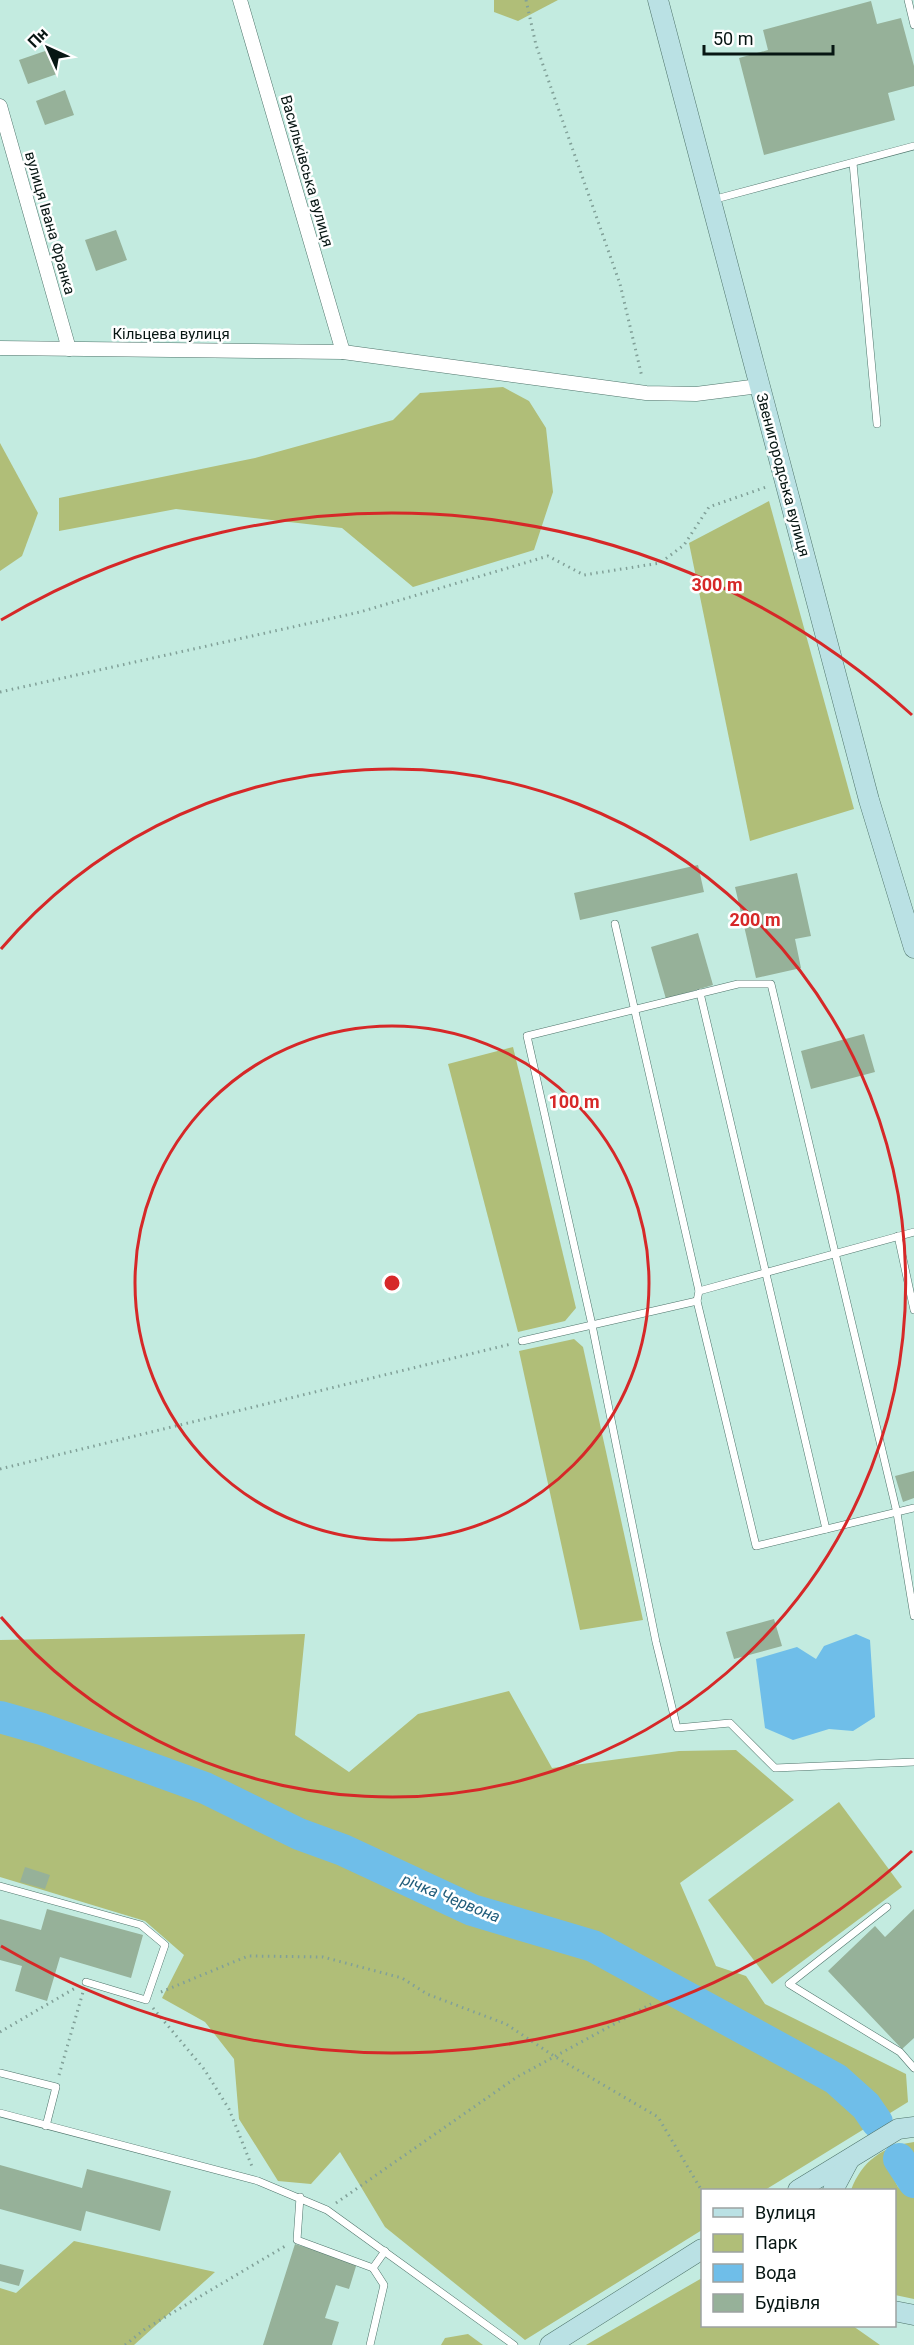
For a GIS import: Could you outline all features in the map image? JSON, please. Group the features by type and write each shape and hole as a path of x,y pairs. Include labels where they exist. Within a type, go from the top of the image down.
{"street":[{"name":"Васильківська вулиця","path":"240,0 343,352"},
{"name":"Звенигородська вулиця","path":"660,1 869,800 914,948"},
{"name":"вулиця Івана Франка","path":"0,106 69,350"},
{"name":"Кільцева вулиця","path":"0,348 343,352 646,393 696,394 759,386"},
{"path":"800,2189 909,2125"},
{"path":"834,2189 849,2160"},
{"path":"550,2345 701,2250"}],"lane":[{"path":"908,0 914,25"},
{"path":"712,200 914,146"},
{"path":"853,162 877,424"},
{"path":"615,924 699,1291 697,1301 756,1546 914,1508"},
{"path":"914,1616 897,1513 771,984 738,984 526,1036 592,1325 656,1642 677,1728 730,1723 775,1768 914,1762"},
{"path":"700,993 826,1529"},
{"path":"699,1291 914,1232"},
{"path":"898,1236 914,1310"},
{"path":"522,1341 697,1301"},
{"path":"0,1886 150,1930 165,1945 146,2000 86,1982"},
{"path":"887,1907 789,1984 900,2052 914,2068"},
{"path":"0,2073 56,2087 46,2126"},
{"path":"0,2113 258,2181 300,2197 327,2210 514,2345"},
{"path":"300,2197 297,2240 373,2268 384,2286 370,2345"},
{"path":"373,2268 384,2251"}],"path":[{"path":"526,0 536,45 620,284 646,393"},
{"path":"0,692 360,612 548,556 584,575 660,563 684,545 709,507 785,481"},
{"path":"0,1469 522,1341"},
{"path":"258,2181 229,2109 204,2069 146,2000 248,1956 323,1957 402,1978 427,1994 506,2024 554,2056 658,2116 701,2189"},
{"path":"0,2032 86,1982"},
{"path":"56,2087 86,1982"},
{"path":"327,2210 517,2077 651,2004"},
{"path":"125,2345 145,2329 297,2240"}],"green space":[{"path":"494,0 558,0 518,21 494,12"},
{"path":"503,387 529,401 546,428 553,492 534,550 413,587 342,528 176,509 59,531 59,498 255,458 393,420 420,393"},
{"path":"0,443 38,513 22,556 0,571"},
{"path":"769,501 854,809 750,841 689,543"},
{"path":"513,1047 576,1308 565,1321 518,1332 448,1064"},
{"path":"574,1339 583,1347 643,1620 580,1630 519,1351"},
{"path":"305,1634 295,1735 349,1772 418,1714 509,1691 552,1768 679,1751 736,1750 794,1800 680,1883 716,1966 746,1976 765,2004 906,2074 908,2102 767,2189 701,2189 701,2231 525,2340 385,2227 340,2152 311,2184 278,2181 239,2119 234,2059 205,2022 162,1998 184,1955 145,1921 0,1877 0,1640"},
{"path":"839,1802 902,1887 772,1984 708,1900"},
{"path":"914,2142 914,2165 903,2152 886,2164 898,2187 914,2197 914,2299 896,2295 896,2189 852,2189 868,2163 883,2151"},
{"path":"74,2241 215,2272 134,2345 0,2345 0,2288 16,2293"},
{"path":"701,2279 701,2327 854,2327 880,2345 586,2345"},
{"path":"468,2334 483,2345 441,2345 445,2338"}],"water":[{"path":"856,1634 870,1640 875,1717 853,1731 829,1729 793,1740 765,1728 756,1659 797,1647 816,1659 824,1646"}],"building":[{"path":"871,1 877,24 901,18 914,66 914,86 888,93 895,120 764,155 739,58 768,50 763,30"},
{"path":"48,50 57,74 28,84 19,60"},
{"path":"65,90 74,115 45,125 36,101"},
{"path":"116,230 127,260 96,271 85,240"},
{"path":"698,865 704,892 580,920 574,893"},
{"path":"797,873 811,936 795,939 801,968 756,978 735,887"},
{"path":"698,933 713,985 666,999 651,947"},
{"path":"864,1034 875,1072 811,1089 801,1051"},
{"path":"914,1471 914,1498 903,1502 895,1476"},
{"path":"774,1619 782,1646 734,1659 726,1632"},
{"path":"25,1867 50,1875 45,1889 20,1882"},
{"path":"47,1909 143,1935 131,1978 60,1957 47,2001 15,1991 22,1966 0,1960 0,1919 41,1930"},
{"path":"914,1909 914,2038 902,2049 828,1971 875,1926 885,1937"},
{"path":"0,2165 82,2188 87,2169 171,2191 160,2231 86,2211 81,2231 0,2209"},
{"path":"295,2244 357,2263 349,2289 336,2285 325,2318 339,2322 332,2345 263,2345"},
{"path":"0,2264 24,2270 19,2286 0,2281"}],"waterway":[{"name":"річка Червона","path":"0,1717 42,1729 205,1788 299,1834 343,1850 472,1910 593,1946 836,2079 866,2106 877,2122"},
{"path":"899,2159 914,2182"}]}
